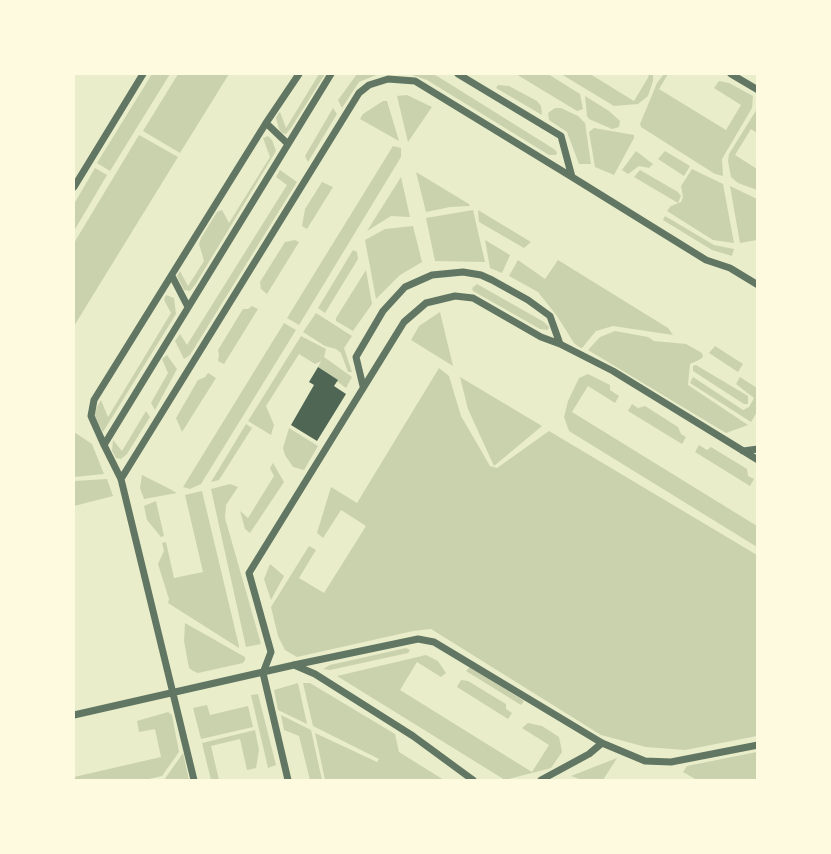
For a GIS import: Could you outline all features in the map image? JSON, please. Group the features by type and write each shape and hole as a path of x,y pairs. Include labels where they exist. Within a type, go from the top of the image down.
{"street":[{"path":"74,187 143,74"},
{"path":"194,780 121,479 91,416 91,405 299,74"},
{"path":"104,444 331,74"},
{"path":"458,74 561,136 572,177"},
{"path":"731,74 758,90"},
{"path":"121,479 359,93 369,85 388,79 415,82 706,260 730,268 758,285"},
{"path":"266,123 288,144"},
{"path":"363,386 356,357 383,311 405,287 432,275 463,272 492,280 550,316 560,344"},
{"path":"172,276 188,307"},
{"path":"288,780 263,673 271,652 249,573 404,322 426,303 455,296 473,298 541,337 613,371 758,460"},
{"path":"742,451 758,449"},
{"path":"74,715 418,639 434,642 602,743 645,761 671,762 758,745"},
{"path":"294,665 315,674 413,736 473,780"},
{"path":"541,780 589,754 602,743"}],"green space":[{"path":"152,74 170,74 110,171 97,163"},
{"path":"178,74 229,74 180,153 143,131"},
{"path":"319,74 325,74 291,128 286,134 282,133 276,118 278,114 280,112 286,128"},
{"path":"357,74 379,74 359,82 342,108 338,100"},
{"path":"409,74 437,76 554,149 556,155 549,155 427,80"},
{"path":"516,74 548,74 580,94 583,109 577,111"},
{"path":"561,74 590,74 634,101 649,76 647,74 653,74 653,81 648,96 638,104 614,106"},
{"path":"664,74 668,74 659,89 726,130 741,105 714,88 719,81 729,83 753,96 752,108 722,159 723,176 715,174 641,127 657,83"},
{"path":"498,85 509,86 537,101 542,115 496,88"},
{"path":"407,95 432,107 408,142 397,96"},
{"path":"585,96 620,121 619,127 612,129 589,119"},
{"path":"383,101 387,101 399,141 360,119"},
{"path":"333,108 337,114 308,162 305,156"},
{"path":"555,108 578,116 585,123 591,164 579,164 567,132 549,120 548,113"},
{"path":"757,109 757,133 751,129 735,155 757,169 757,190 738,183 731,177 728,161 729,154"},
{"path":"594,128 634,135 614,175 595,167 589,132"},
{"path":"139,135 178,157 74,326 74,243"},
{"path":"268,136 276,151 195,285 190,291 184,290 177,276 180,271 188,286 204,261 199,244 217,212 222,210 229,223 270,157 263,138"},
{"path":"393,146 401,148 401,157 299,325 287,318"},
{"path":"636,151 653,164 649,168 639,166 628,174 622,170"},
{"path":"665,151 690,166 684,176 658,159"},
{"path":"95,168 107,175 74,231 74,204"},
{"path":"692,169 723,184 734,243 713,240 667,211 681,202 681,186"},
{"path":"280,170 297,182 190,355 184,359 175,341 180,334 187,345 287,185 276,177"},
{"path":"640,170 678,192 681,196 678,203 634,177"},
{"path":"416,172 469,204 470,206 426,212"},
{"path":"401,177 410,217 391,216 367,231"},
{"path":"322,182 333,187 307,229 302,226 305,209"},
{"path":"730,186 757,199 757,240 740,243"},
{"path":"473,210 485,262 435,261 426,218"},
{"path":"478,210 531,242 524,248 479,222"},
{"path":"665,216 714,245 734,249 732,256 712,250 663,220"},
{"path":"413,226 422,262 400,275 376,299 365,240 385,229"},
{"path":"485,240 510,255 502,273 490,268"},
{"path":"285,242 299,242 267,294 261,289 260,282"},
{"path":"353,250 357,252 358,259 325,313 318,308"},
{"path":"518,260 545,279 558,260 668,328 673,335 613,326 596,331 582,348 579,347 538,292 509,276"},
{"path":"366,270 372,304 353,331 336,321 336,318"},
{"path":"477,284 544,322 549,327 548,330 540,329 473,291 472,288"},
{"path":"166,295 174,298 176,314 103,432 94,415 97,407 101,400 108,417 171,313 164,300"},
{"path":"252,306 258,309 224,364 218,361 218,350 243,309"},
{"path":"440,312 453,366 411,340 419,326"},
{"path":"316,313 352,336 344,348 352,372 348,372 341,353 303,332"},
{"path":"284,323 296,330 201,484 190,489 183,487"},
{"path":"615,331 648,337 654,341 686,344 702,353 703,357 690,364 688,385 748,425 726,433 588,350 600,337"},
{"path":"301,336 326,349 324,357 352,377 346,388 318,367 321,361 315,364 299,354 266,406 274,425 271,435 248,421"},
{"path":"715,346 743,364 738,372 709,353"},
{"path":"167,355 177,369 155,410 151,403 168,373 162,359"},
{"path":"696,365 748,396 748,404 693,371 693,366"},
{"path":"439,368 449,376 461,416 490,466 497,468 549,431 757,555 757,736 685,750 646,747 601,735 431,629 297,657 285,650 278,636 271,607 309,546 316,550 299,578 324,593 366,526 341,510 323,538 317,533 331,487 357,503"},
{"path":"208,373 216,378 182,432 176,418 198,380"},
{"path":"588,374 610,385 610,390 619,396 615,403 588,386 572,412 757,526 757,547 569,431 564,417 568,401 579,378"},
{"path":"460,377 542,426 494,466 468,409"},
{"path":"693,377 743,410 749,407 754,398 736,384 740,377 757,388 757,412 751,422 690,383"},
{"path":"632,404 638,408 645,406 678,427 686,437 682,444 628,411"},
{"path":"146,411 150,417 127,454 121,459 116,458 112,451 113,440 122,451"},
{"path":"246,424 252,428 219,480 211,482"},
{"path":"289,428 318,446 304,470 293,467 285,455 283,448"},
{"path":"74,432 92,444 104,474 74,477"},
{"path":"699,445 707,450 711,447 747,469 748,476 754,479 750,486 695,452"},
{"path":"273,463 284,482 250,533 245,529 240,511 248,518 274,476 270,468"},
{"path":"142,475 177,493 144,499 140,488"},
{"path":"107,479 113,496 74,506 74,481"},
{"path":"230,484 238,487 226,505 225,518 261,644 246,647 211,489"},
{"path":"202,491 239,648 168,603 158,564 164,551 162,543 166,542 174,578 203,572 185,495"},
{"path":"156,501 164,536 161,537 147,520 144,506"},
{"path":"270,564 284,576 271,600 264,579"},
{"path":"185,623 245,657 245,660 243,663 198,673 193,671 189,668 184,641"},
{"path":"406,648 410,650 408,653 330,670 323,669 330,665"},
{"path":"426,655 438,661 446,673 441,677 417,662 400,690 532,772 549,745 522,728 528,723 542,726 559,737 562,752 551,768 505,780 337,676"},
{"path":"470,667 524,701 521,705 466,671"},
{"path":"461,680 468,681 506,704 506,709 512,713 508,719 457,687"},
{"path":"298,683 307,724 278,710 274,690"},
{"path":"303,683 310,683 395,734 399,752 444,780 325,780 315,733 377,762 379,759 313,726"},
{"path":"258,694 276,765 268,768 251,695"},
{"path":"207,705 210,715 248,706 253,727 201,739 193,708"},
{"path":"168,712 172,715 179,752 162,776 145,780 74,780 74,777 161,757 155,729 139,732 137,721"},
{"path":"281,715 311,730 322,780 310,780 299,736 284,730"},
{"path":"255,730 259,750 256,768 247,770 240,739 211,746 219,780 211,780 202,743"},
{"path":"757,752 757,780 697,780 683,772 687,766"},
{"path":"183,753 189,780 164,780"},
{"path":"617,758 603,780 582,780 571,776"}],"building":[{"path":"318,367 338,380 334,386 346,394 317,441 291,425 314,385 309,382"}]}
